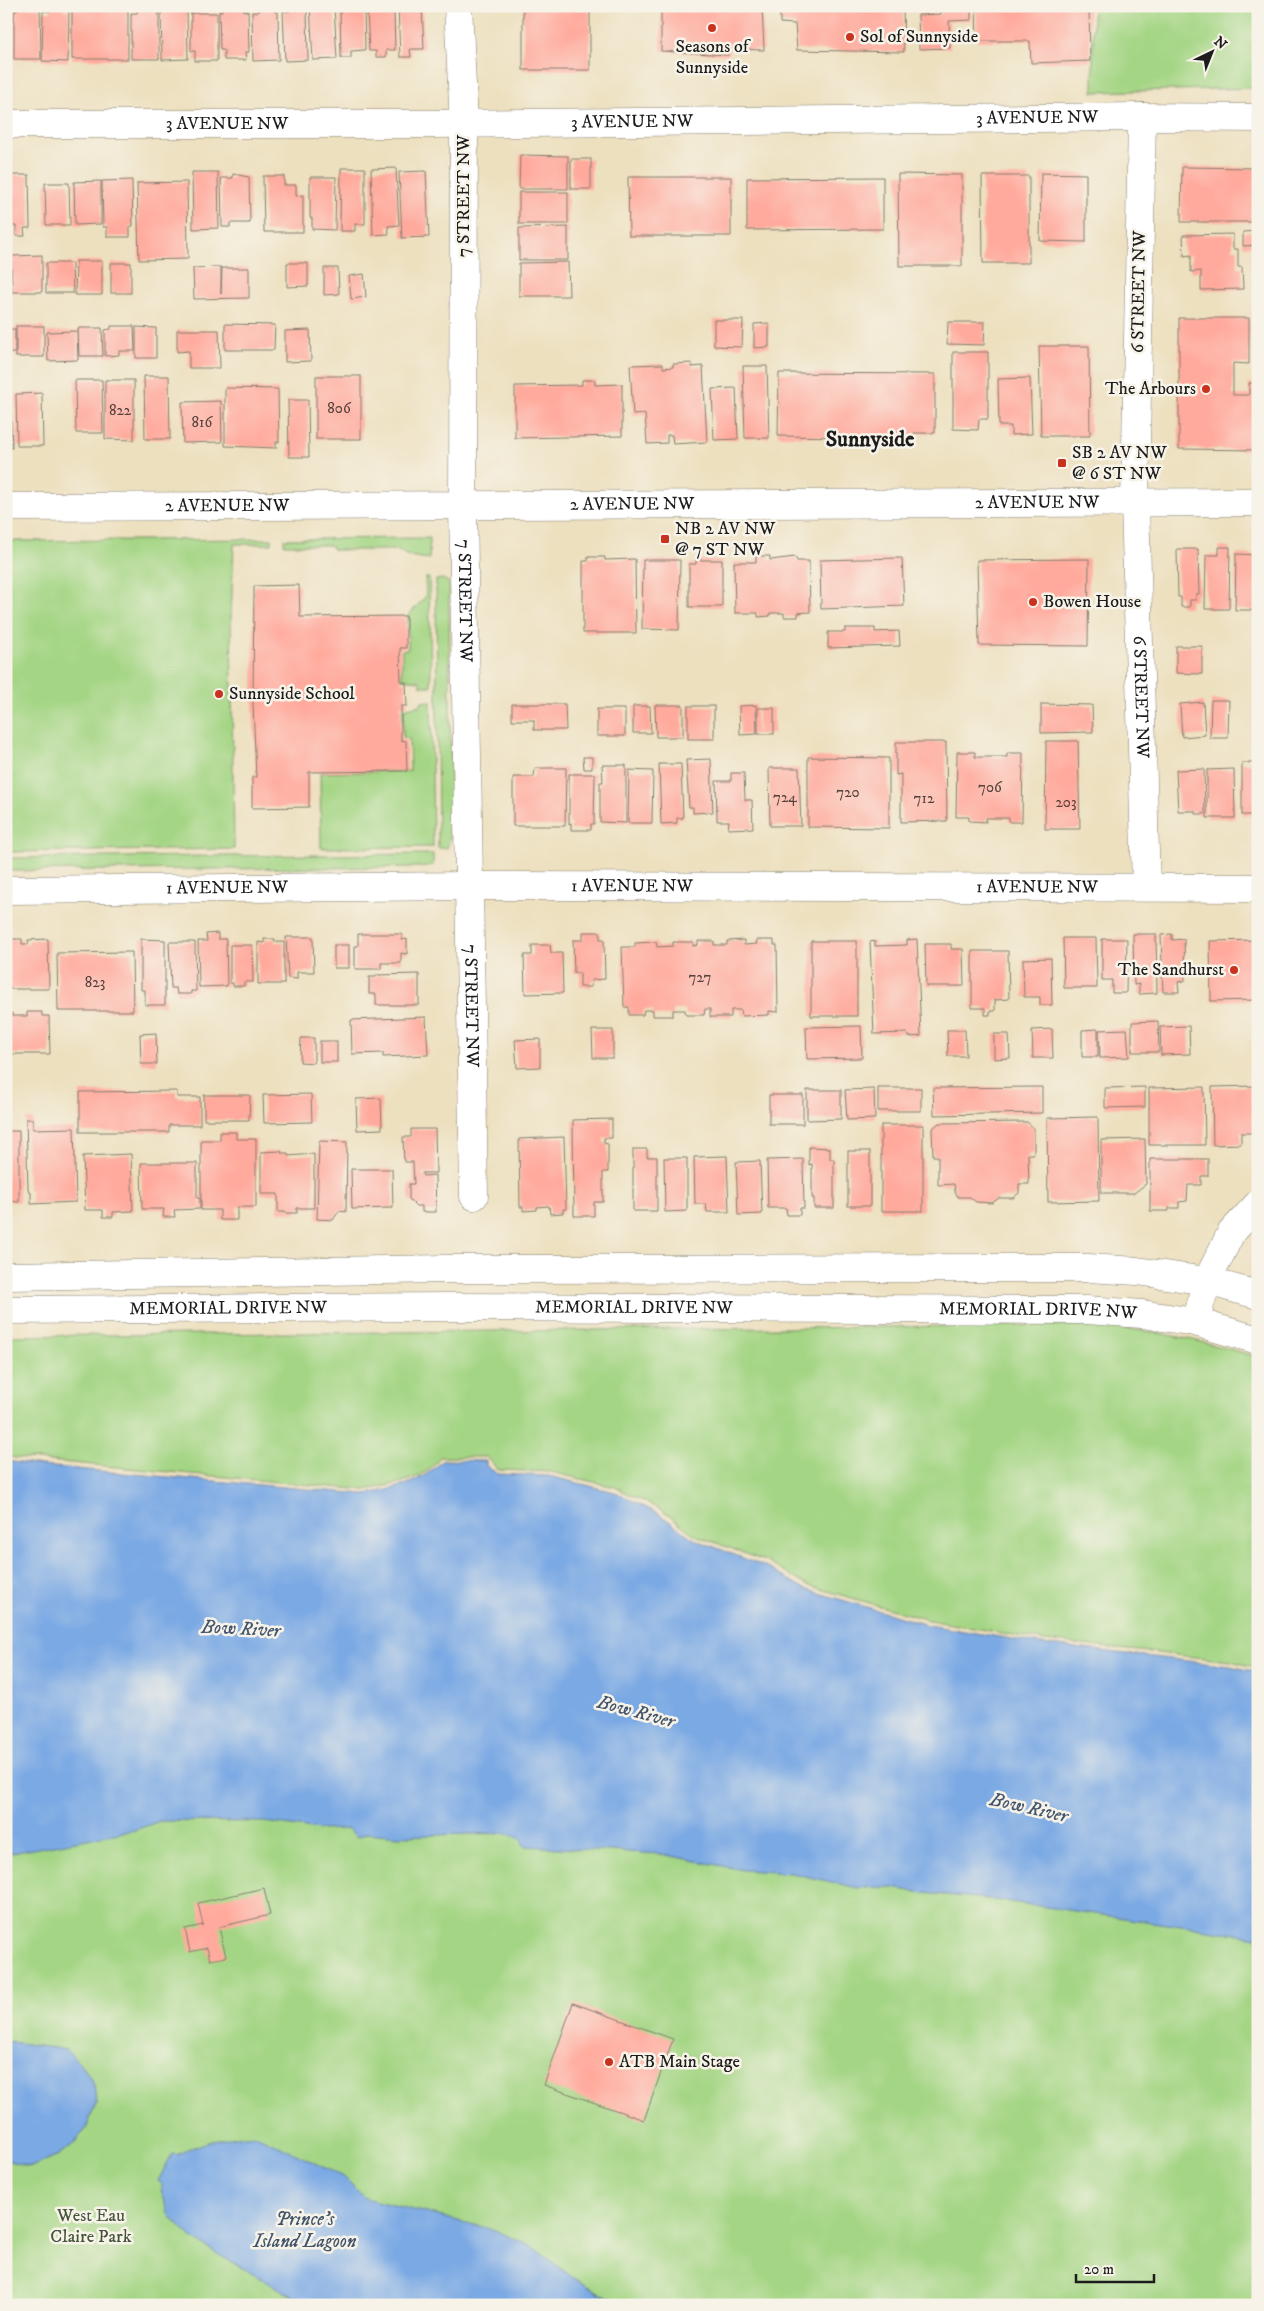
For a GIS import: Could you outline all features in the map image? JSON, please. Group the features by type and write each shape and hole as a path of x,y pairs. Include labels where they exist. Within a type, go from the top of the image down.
{"street":[{"name":"7 STREET NW","path":"458,6 464,124 463,506 474,1196"},
{"name":"3 AVENUE NW","path":"6,124 464,124 1142,117 1258,118"},
{"name":"6 STREET NW","path":"1142,117 1135,503 1146,887"},
{"name":"2 AVENUE NW","path":"6,507 1258,502"},
{"name":"1 AVENUE NW","path":"6,890 469,886 1258,888"},
{"path":"1195,1322 1207,1281 1231,1233 1258,1204"},
{"name":"MEMORIAL DRIVE NW","path":"6,1276 447,1269 1088,1268 1207,1281 1258,1294"},
{"name":"MEMORIAL DRIVE NW","path":"6,1310 448,1307 1087,1310 1142,1314 1195,1322 1258,1340"}],"green space":[{"path":"1093,6 1258,6 1258,88 1093,92"},
{"path":"430,538 429,559 408,556 398,550 334,550 329,545 284,545 284,539"},
{"path":"272,539 272,544 234,544 231,616 234,849 6,852 6,541"},
{"path":"425,578 429,578 431,686 421,686 420,681 402,679 402,650 408,649 408,616 426,596"},
{"path":"443,579 448,582 449,589 451,819 450,839 447,848 438,848 436,580"},
{"path":"431,701 433,847 321,848 320,773 410,771 409,738 403,738 403,709 421,705 421,702"},
{"path":"433,854 433,865 419,867 6,871 6,858"},
{"path":"1073,1325 1144,1331 1258,1357 1258,1668 1231,1661 1046,1641 929,1620 806,1585 767,1562 695,1535 661,1510 615,1487 551,1472 498,1470 487,1457 440,1457 426,1472 417,1477 396,1484 365,1490 6,1457 6,1336"},
{"name":"West Eau Claire Park","path":"163,1812 507,1825 1258,1930 1258,2305 623,2305 513,2247 191,2148 177,2155 162,2183 189,2236 308,2305 6,2305 6,2160 31,2167 58,2155 72,2145 86,2129 96,2103 6,2044 6,1845"}],"water":[{"name":"Bow River","path":"443,1460 486,1461 486,1466 498,1474 549,1476 615,1492 659,1514 694,1539 766,1567 805,1589 928,1625 1042,1644 1230,1666 1258,1672 1258,1937 989,1899 924,1893 886,1887 858,1888 791,1873 743,1870 661,1854 524,1846 521,1839 506,1833 399,1836 368,1833 357,1837 348,1829 319,1830 264,1822 160,1821 135,1830 6,1854 6,1461 42,1466 364,1494 396,1488 416,1480 435,1468"},
{"path":"6,2041 67,2050 82,2065 94,2084 96,2103 86,2129 72,2145 58,2155 31,2167 6,2160"},
{"name":"Prince's Island Lagoon","path":"256,2135 344,2177 365,2198 495,2230 534,2248 572,2277 596,2291 628,2305 308,2305 189,2236 170,2216 161,2190 162,2184 158,2181 172,2154 177,2155 215,2140"}],"building":[{"path":"6,6 10,6 11,60 6,60"},
{"path":"17,6 40,8 41,59 14,59 14,11 17,11"},
{"path":"51,6 64,6 64,10 69,10 68,62 42,61 43,11 51,11"},
{"path":"72,6 128,6 128,59 72,59"},
{"path":"138,6 159,6 159,59 131,59 131,13 137,13"},
{"path":"222,6 243,6 244,11 248,11 249,52 245,52 246,60 224,60 224,50 220,50 219,11 222,11"},
{"path":"258,6 275,6 275,12 278,12 279,60 253,61 252,12 258,12"},
{"path":"290,6 304,6 304,9 307,9 308,60 285,61 283,11 290,11"},
{"path":"310,6 334,6 337,59 313,60"},
{"path":"340,6 364,6 365,50 351,51 351,58 341,58"},
{"path":"398,6 422,6 424,49 410,49 411,57 400,57"},
{"path":"523,6 590,6 590,70 523,70"},
{"name":"Seasons of Sunnyside","path":"661,6 762,6 764,50 729,49 728,55 661,51"},
{"name":"Sol of Sunnyside","path":"780,6 903,6 904,52 797,50 795,24 780,23"},
{"path":"941,6 971,6 971,20 949,21 950,48 919,49 918,15 941,14"},
{"path":"976,6 1089,6 1090,61 1031,63 1030,41 977,41"},
{"path":"161,9 187,9 188,59 162,60"},
{"path":"367,11 394,11 395,50 386,50 386,57 376,57 376,51 369,51"},
{"path":"191,13 217,13 217,61 195,61 195,51 191,51"},
{"path":"520,155 568,156 568,189 519,189"},
{"path":"571,159 591,159 591,189 571,189"},
{"path":"1182,167 1258,168 1258,222 1181,222"},
{"path":"341,168 365,168 365,224 355,224 355,231 340,231"},
{"path":"396,168 399,225 388,226 389,234 373,235 371,169"},
{"path":"426,171 429,237 402,238 399,172"},
{"path":"192,172 218,172 219,228 193,229"},
{"path":"1041,173 1086,174 1086,242 1040,241"},
{"path":"233,174 249,177 250,223 230,223 230,227 222,227 221,178 233,178"},
{"path":"898,174 962,175 962,266 899,266"},
{"path":"6,175 29,175 30,228 24,228 25,236 16,236 16,226 6,226"},
{"path":"263,176 284,176 284,185 296,185 296,196 303,195 303,232 264,232"},
{"path":"982,176 1029,176 1029,263 983,263"},
{"path":"310,177 336,177 335,230 312,229 312,218 310,218"},
{"path":"628,177 731,177 731,236 629,236"},
{"path":"883,177 883,229 747,230 747,178"},
{"path":"132,180 133,226 130,226 130,237 107,237 107,227 103,227 102,181"},
{"path":"101,181 101,224 75,225 74,182"},
{"path":"187,182 188,259 139,260 137,183"},
{"path":"45,183 69,183 70,225 46,225"},
{"path":"519,192 568,192 568,224 519,224"},
{"path":"568,227 568,260 519,260 519,228"},
{"path":"1258,231 1258,245 1243,246 1243,232"},
{"path":"1233,234 1233,249 1238,249 1238,267 1242,267 1243,289 1201,290 1201,271 1191,272 1191,255 1184,256 1183,235"},
{"path":"42,255 42,292 12,292 11,256"},
{"path":"76,261 102,261 102,295 75,295"},
{"path":"568,262 569,296 519,296 519,263"},
{"path":"46,263 72,263 73,293 46,293"},
{"path":"111,263 131,263 131,293 111,293"},
{"path":"287,263 308,263 308,286 287,287"},
{"path":"221,267 221,294 222,268 249,268 249,298 194,299 193,268"},
{"path":"324,268 338,268 339,294 324,295"},
{"path":"364,274 366,297 351,299 349,276"},
{"name":"The Arbours","path":"1179,318 1249,318 1249,364 1233,363 1233,395 1249,395 1249,383 1258,383 1258,450 1179,449"},
{"path":"714,320 743,320 742,347 714,346"},
{"path":"948,322 985,322 984,345 947,344"},
{"path":"769,323 769,347 754,348 754,324"},
{"path":"225,324 275,325 274,350 225,350"},
{"path":"16,326 44,326 44,357 16,357"},
{"path":"111,326 134,326 135,351 119,351 119,355 105,356 105,330 111,329"},
{"path":"136,327 156,328 156,358 136,358"},
{"path":"78,328 102,328 103,356 79,356"},
{"path":"6,329 15,329 15,353 6,353"},
{"path":"177,330 219,330 220,368 189,368 189,351 177,352"},
{"path":"310,330 311,361 285,362 285,331"},
{"path":"77,331 78,360 48,361 47,332"},
{"path":"1039,346 1089,346 1090,436 1041,436"},
{"path":"953,352 988,352 988,419 979,419 978,430 953,429"},
{"path":"692,363 692,367 703,366 707,442 673,444 672,435 667,435 667,443 647,444 645,414 633,415 630,365 663,364 663,368 673,367 673,364"},
{"path":"743,366 767,366 769,438 745,438"},
{"path":"10,372 12,448 6,448 6,373"},
{"path":"779,373 935,374 935,433 914,433 914,438 778,436"},
{"path":"144,376 169,376 170,439 145,439"},
{"path":"316,376 361,376 361,439 316,439"},
{"path":"1030,378 1032,434 1011,435 1011,426 999,426 998,379"},
{"path":"75,380 102,380 103,433 76,433"},
{"path":"105,380 134,380 134,440 105,439"},
{"path":"582,380 595,380 595,385 622,384 622,436 515,438 515,386 582,385"},
{"path":"225,388 278,389 279,442 276,442 276,448 225,446"},
{"path":"736,388 738,439 714,440 712,389"},
{"path":"42,393 43,446 17,446 16,394"},
{"path":"288,400 308,400 309,457 289,457"},
{"path":"221,401 222,442 183,443 182,402"},
{"path":"1219,547 1230,547 1229,609 1205,609 1206,555 1219,555"},
{"path":"1177,549 1198,549 1199,594 1196,594 1196,600 1190,600 1190,607 1181,607 1181,597 1178,597"},
{"path":"1236,554 1258,555 1258,610 1235,610"},
{"path":"756,556 770,556 770,560 795,557 797,561 809,561 810,612 798,613 798,617 784,617 784,613 770,613 770,616 758,617 758,613 735,613 734,562 756,562"},
{"path":"588,557 605,557 605,560 635,559 636,633 583,633 583,561 588,561"},
{"path":"902,558 904,606 821,609 820,560"},
{"name":"Bowen House","path":"1089,559 1088,646 979,645 977,560"},
{"path":"643,560 680,560 679,630 642,629"},
{"path":"696,560 722,560 722,607 689,607 689,564 696,564"},
{"path":"299,585 300,617 406,616 406,648 400,648 401,682 406,682 407,706 401,706 401,740 406,741 407,771 309,772 309,807 252,808 252,777 256,777 253,703 254,586"},
{"path":"845,628 875,628 875,632 899,631 900,646 828,648 828,632 845,632"},
{"path":"1176,646 1202,646 1202,674 1176,673"},
{"path":"1211,700 1229,700 1228,738 1210,738"},
{"path":"1203,702 1205,735 1182,737 1180,704"},
{"path":"512,704 565,704 566,730 534,730 534,720 512,720"},
{"path":"1041,704 1092,705 1093,732 1041,733"},
{"path":"655,705 683,705 683,737 656,737"},
{"path":"756,705 757,734 740,735 739,706"},
{"path":"633,706 650,706 651,733 633,733"},
{"path":"688,706 714,706 714,739 688,739"},
{"path":"758,708 774,708 774,734 758,734"},
{"path":"597,709 625,709 625,736 597,736"},
{"path":"1046,741 1078,741 1080,829 1045,829"},
{"path":"896,742 946,742 947,821 901,822 901,774 896,775"},
{"path":"957,752 975,752 975,757 1007,757 1007,753 1023,753 1022,822 1009,822 1009,818 986,818 986,822 969,821 969,817 956,817"},
{"path":"583,757 592,757 592,769 584,769"},
{"path":"808,757 889,758 889,828 808,827"},
{"path":"711,759 713,812 693,813 693,807 689,807 686,760"},
{"path":"1242,763 1258,763 1258,815 1242,815"},
{"path":"659,764 681,764 683,818 677,818 677,823 661,824"},
{"path":"602,765 626,765 626,823 600,822 600,782 603,782"},
{"path":"535,768 566,768 565,826 513,826 513,777 534,777"},
{"path":"769,768 799,768 801,826 770,826"},
{"path":"1204,769 1205,814 1195,814 1195,811 1178,811 1176,770"},
{"path":"1234,769 1235,818 1207,818 1207,770"},
{"path":"629,770 653,771 652,823 628,823"},
{"path":"731,773 744,773 745,800 752,800 753,828 728,829 729,821 717,821 716,781 731,781"},
{"path":"569,774 595,774 594,824 591,824 591,830 571,830 571,823 569,824"},
{"path":"583,932 600,932 600,939 604,939 605,979 592,980 591,987 580,987 580,973 574,973 573,940 583,940"},
{"path":"218,933 218,939 226,939 227,986 199,987 198,941 207,941 206,934"},
{"path":"358,934 402,934 402,940 407,939 407,954 401,953 401,963 381,963 381,969 355,969 355,946 358,946"},
{"path":"1133,934 1156,934 1157,993 1139,994 1139,984 1134,985"},
{"path":"1172,934 1172,940 1184,939 1185,981 1178,982 1179,992 1163,992 1161,935"},
{"path":"286,937 313,937 314,972 297,972 297,979 288,978"},
{"path":"1063,938 1096,938 1097,988 1064,988"},
{"path":"6,939 22,939 22,944 29,944 28,940 48,939 49,989 6,989"},
{"path":"141,939 165,940 165,1005 145,1005 145,990 141,990"},
{"path":"264,939 275,939 275,942 284,942 284,984 258,984 258,942 264,943"},
{"path":"917,939 921,1036 909,1037 907,1033 874,1034 870,942 875,941 875,946 907,945 907,940"},
{"path":"1102,939 1127,939 1126,993 1112,993 1112,980 1102,980"},
{"path":"744,940 744,945 757,944 756,940 774,940 774,945 777,945 778,1012 769,1011 769,1015 742,1016 741,1010 731,1010 731,1017 710,1017 710,1009 705,1009 704,1015 686,1015 685,1010 673,1010 673,1016 653,1016 653,1010 644,1010 643,1015 629,1015 629,1007 624,1007 622,947 635,947 635,943 656,942 657,947 673,946 673,942 693,942 693,946 698,945 698,941 714,941 714,945 727,945 727,941"},
{"name":"The Sandhurst","path":"1258,940 1258,1000 1211,1001 1210,941"},
{"path":"811,941 857,941 857,1016 811,1016"},
{"path":"169,942 195,942 196,991 191,991 191,994 177,994 176,988 171,988"},
{"path":"925,944 951,944 951,949 963,949 964,986 926,986"},
{"path":"230,945 252,945 253,982 244,982 244,986 233,986 233,983 230,983"},
{"path":"334,945 349,945 349,968 334,968"},
{"path":"532,945 550,945 551,953 562,953 563,993 525,994 524,955 532,955"},
{"path":"972,951 1008,951 1009,999 995,1000 995,1011 990,1011 990,1015 985,1015 985,1008 972,1008"},
{"path":"132,952 133,1011 58,1011 57,953"},
{"path":"1051,958 1052,1005 1040,1005 1040,997 1024,997 1023,959"},
{"path":"419,974 419,1005 376,1005 376,994 369,994 369,977 376,977 376,975"},
{"path":"27,1012 42,1012 42,1016 49,1016 50,1054 6,1054 6,1013 12,1013 12,1016 27,1016"},
{"path":"426,1017 428,1055 383,1057 383,1053 352,1054 351,1020"},
{"path":"1158,1021 1159,1052 1132,1052 1132,1022"},
{"path":"861,1026 862,1058 807,1059 806,1027"},
{"path":"1189,1026 1190,1054 1161,1055 1160,1027"},
{"path":"1052,1029 1053,1058 1033,1058 1032,1030"},
{"path":"1098,1029 1098,1057 1082,1057 1082,1030"},
{"path":"1127,1029 1129,1057 1100,1058 1099,1030"},
{"path":"592,1030 613,1030 613,1058 593,1058"},
{"path":"947,1030 965,1030 966,1056 948,1056"},
{"path":"156,1033 157,1064 141,1064 140,1034"},
{"path":"994,1034 1009,1034 1010,1058 994,1059"},
{"path":"301,1038 314,1038 314,1063 300,1062"},
{"path":"540,1039 540,1067 517,1068 515,1040"},
{"path":"320,1041 337,1041 337,1062 320,1062"},
{"path":"1258,1086 1258,1130 1255,1133 1241,1133 1241,1144 1213,1145 1212,1087"},
{"path":"1042,1087 1042,1113 934,1115 933,1088"},
{"path":"1145,1087 1145,1107 1105,1108 1105,1088"},
{"path":"1204,1087 1205,1145 1149,1145 1149,1088"},
{"path":"878,1088 921,1088 921,1111 878,1111"},
{"path":"874,1089 875,1119 847,1120 845,1090"},
{"path":"807,1090 841,1090 841,1119 807,1120"},
{"path":"177,1091 177,1097 200,1097 200,1125 169,1125 169,1132 80,1132 80,1092"},
{"path":"311,1094 312,1122 264,1123 263,1095"},
{"path":"204,1095 250,1095 249,1120 204,1120"},
{"path":"769,1095 803,1095 803,1124 769,1124"},
{"path":"381,1098 382,1129 357,1130 356,1099"},
{"path":"1098,1117 1099,1201 1048,1202 1047,1118"},
{"path":"26,1119 33,1119 33,1129 74,1128 76,1202 31,1204 31,1193 28,1189"},
{"path":"612,1119 612,1138 604,1138 604,1143 608,1144 608,1172 603,1172 603,1202 594,1202 594,1216 574,1216 573,1120"},
{"path":"1027,1122 1034,1128 1034,1154 1028,1154 1029,1184 1019,1184 1019,1193 1013,1198 999,1198 992,1203 976,1202 970,1197 958,1197 954,1184 938,1185 938,1156 933,1156 932,1129 939,1123"},
{"path":"881,1125 923,1125 923,1211 881,1211"},
{"path":"411,1129 435,1129 436,1173 422,1173 423,1176 435,1175 436,1212 422,1212 422,1206 416,1206 409,1199 409,1184 414,1184 413,1162 404,1162 403,1137 411,1137"},
{"path":"6,1131 19,1131 19,1202 6,1201"},
{"path":"220,1132 236,1132 236,1139 256,1139 256,1207 237,1207 237,1220 220,1220 220,1210 201,1210 201,1140 220,1140"},
{"path":"564,1137 566,1209 563,1209 563,1213 550,1214 549,1206 537,1207 537,1210 523,1211 523,1207 520,1207 519,1139"},
{"path":"1145,1139 1146,1184 1134,1193 1101,1193 1101,1140"},
{"path":"319,1141 347,1142 346,1212 339,1211 333,1220 317,1219"},
{"path":"809,1147 830,1148 830,1159 834,1159 834,1208 814,1208 814,1198 812,1198 812,1164 809,1165"},
{"path":"633,1149 647,1149 647,1157 657,1157 657,1211 633,1211"},
{"path":"281,1151 281,1153 288,1153 288,1156 314,1154 314,1208 297,1208 297,1213 278,1212 278,1194 261,1194 261,1152"},
{"path":"848,1151 870,1151 870,1206 848,1206"},
{"path":"131,1154 133,1211 113,1212 113,1217 103,1217 103,1210 85,1210 83,1156"},
{"path":"727,1156 729,1212 707,1212 706,1204 695,1204 694,1157"},
{"path":"664,1158 687,1158 687,1211 665,1212"},
{"path":"803,1159 804,1208 800,1208 800,1215 787,1215 786,1208 768,1208 767,1160"},
{"path":"1150,1159 1208,1159 1208,1176 1201,1176 1201,1185 1188,1185 1187,1201 1179,1202 1179,1208 1169,1208 1169,1211 1150,1211"},
{"path":"760,1161 762,1214 738,1215 736,1162"},
{"path":"141,1163 197,1163 197,1198 200,1198 200,1209 174,1210 175,1217 163,1217 164,1209 142,1209"},
{"path":"351,1169 392,1169 393,1208 352,1209"},
{"path":"264,1888 270,1915 219,1927 226,1957 210,1960 207,1948 190,1952 185,1929 203,1925 198,1903"},
{"name":"ATB Main Stage","path":"573,2003 673,2039 644,2120 544,2085"}],"place":[{"name":"Seasons of Sunnyside","path":"712,28"},
{"name":"Sol of Sunnyside","path":"850,37"},
{"name":"The Arbours","path":"1206,389"},
{"name":"SB 2 AV NW @ 6 ST NW","path":"1062,463"},
{"name":"NB 2 AV NW @ 7 ST NW","path":"665,539"},
{"name":"Bowen House","path":"1033,602"},
{"name":"Sunnyside School","path":"219,694"},
{"name":"The Sandhurst","path":"1234,970"},
{"name":"ATB Main Stage","path":"609,2062"}],"district":[{"name":"Sunnyside","path":"870,439"}]}
